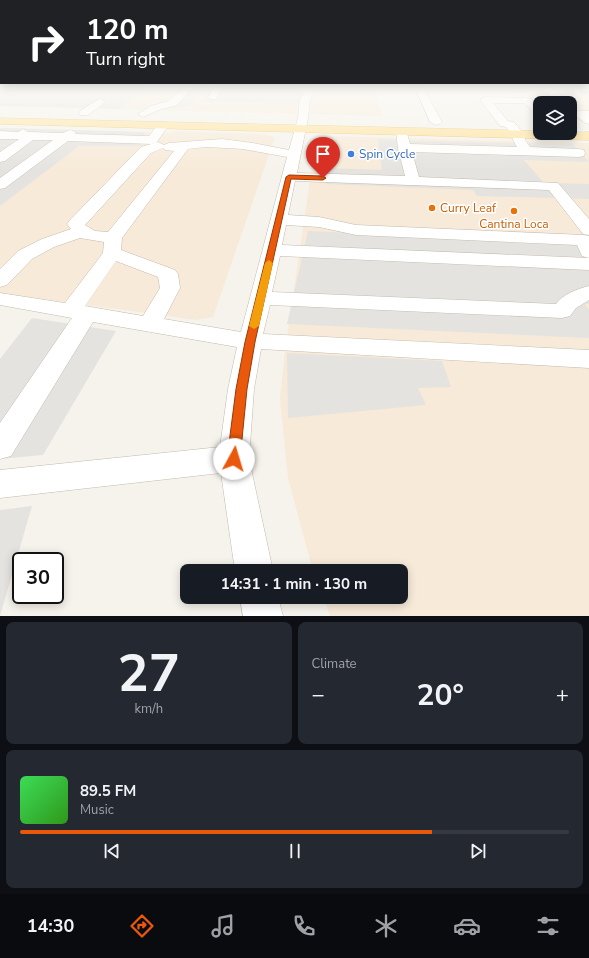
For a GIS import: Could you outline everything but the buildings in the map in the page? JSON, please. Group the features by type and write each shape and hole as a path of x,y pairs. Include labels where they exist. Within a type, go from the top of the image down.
{"main road":[{"path":"39,114 163,125 436,122 533,124"},
{"path":"0,121 31,122 142,114 402,132 589,136"},
{"path":"577,125 589,126"}],"street":[{"path":"0,186 66,137 88,114"},
{"path":"253,564 234,459 241,389 250,342 303,114"},
{"path":"432,114 436,122"},
{"path":"498,114 519,135 519,140 526,151"},
{"path":"0,158 28,139 21,129 31,122"},
{"path":"80,232 76,224 146,150 155,143 163,125"},
{"path":"402,132 404,148 413,181"},
{"path":"0,135 66,137 155,143 183,148 195,144 233,143 254,146 291,166 413,181 529,180 553,186 588,240"},
{"path":"0,447 78,312 113,245 183,148"},
{"path":"404,148 579,152"},
{"path":"508,151 516,162"},
{"path":"279,220 319,222 356,230 588,240"},
{"path":"0,281 25,255 48,243 80,232 113,245 168,274 170,288 149,324"},
{"path":"272,250 589,264"},
{"path":"260,298 562,311 568,303 589,292"},
{"path":"0,299 250,342 589,359"},
{"path":"0,484 189,462 234,459"},
{"path":"260,604 263,616"}],"shaded area":[{"path":"297,114 381,114 382,116"},
{"path":"577,114 589,114 589,121 577,121"},
{"path":"0,128 169,133 175,131 263,134 275,137 213,317 196,320 0,293"},
{"path":"0,128 145,132 141,146 79,146 0,206"},
{"path":"325,136 589,143 589,616 330,616 326,604 408,604 408,564 311,564 288,478 280,398 285,351 316,139"},
{"path":"378,139 573,144 589,162 524,160 544,183 589,184 589,199 477,196 473,190 326,184 328,168 382,170"},
{"path":"308,231 589,243 589,304 585,304 589,310 589,338 287,324"},
{"path":"32,318 116,331 43,455 0,459 0,359"},
{"path":"287,353 442,361 451,387 418,388 426,405 288,418"},
{"path":"32,506 19,552 12,552 12,575 0,616 0,510"}],"slow traffic":[{"path":"254,326 269,263"}],"place":[{"name":"Spin Cycle","path":"351,154"},
{"name":"Curry Leaf","path":"432,208"},
{"name":"Cantina Loca","path":"514,211"}],"route":[{"path":"234,459 241,389 250,342 289,177 323,178"}]}
